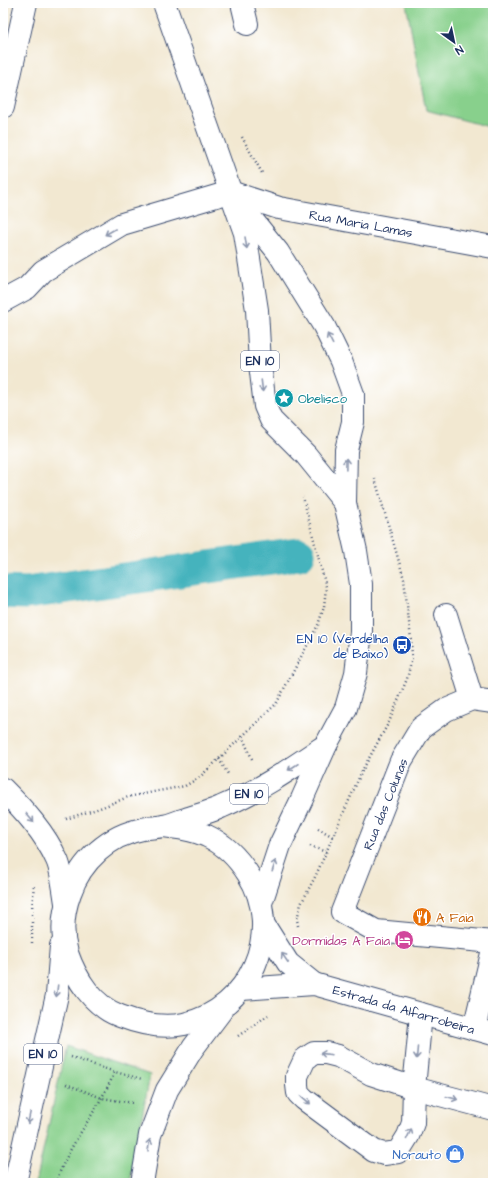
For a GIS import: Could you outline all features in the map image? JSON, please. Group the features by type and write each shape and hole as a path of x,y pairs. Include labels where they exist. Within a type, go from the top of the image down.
{"main road":[{"path":"3,107 26,3"},
{"name":"EN 10","path":"164,3 245,233 257,310 260,364 265,406 271,420 306,455 345,503 356,551 361,584 362,632 356,674 346,708 326,745 280,845 261,903"},
{"path":"3,301 26,288 43,271 122,224 230,192 278,252 324,326 341,361 353,394 353,422 346,450 345,503"},
{"name":"Rua Maria Lamas","path":"230,192 279,208 493,247"},
{"path":"446,615 472,699 493,702"},
{"name":"Rua das Colunas","path":"472,699 446,710 421,728 401,762 342,912 376,931 493,942"},
{"name":"EN 10","path":"15,1183 57,995 66,903 74,882 86,863 101,848 120,836 142,829 164,826 220,808 264,786 326,745"},
{"path":"3,789 40,830 58,862 66,903"},
{"name":"EN 10","path":"142,1183 150,1135 167,1090 193,1048 225,1005 241,989 254,970 261,948 264,925 261,903 254,882 241,863 226,847 207,836 186,828 164,826"},
{"name":"EN 10","path":"63,925 65,947 72,968 83,987 99,1003 117,1015 138,1023 161,1026 184,1024 206,1017 225,1005"},
{"name":"Estrada da Alfarrobeira","path":"264,925 288,963 314,984"},
{"path":"484,1032 493,949"},
{"name":"Estrada da Alfarrobeira","path":"241,989 314,984 484,1032"},
{"path":"421,1014 414,1088 413,1123 408,1136 398,1152 384,1154 374,1150 304,1099 298,1092 296,1085 297,1076 305,1059 314,1053 326,1053 338,1056 371,1074 414,1088 493,1109"}],"path":[{"path":"375,484 396,551"},
{"path":"311,526 326,587"},
{"path":"56,1183 76,1141 116,1072"},
{"path":"39,1073 102,1098 136,1104 158,1113"}],"green space":[{"path":"406,3 493,3 493,128 426,110"},
{"path":"66,1046 150,1075 130,1183 36,1183"}],"waterway":[{"path":"3,592 26,593 299,554"}],"place":[{"name":"Obelisco","path":"284,398"},
{"name":"EN 10 (Verdelha de Baixo)","path":"402,645"},
{"name":"A Faia","path":"422,917"},
{"name":"Dormidas A Faia","path":"404,940"},
{"name":"Norauto","path":"455,1154"}]}
